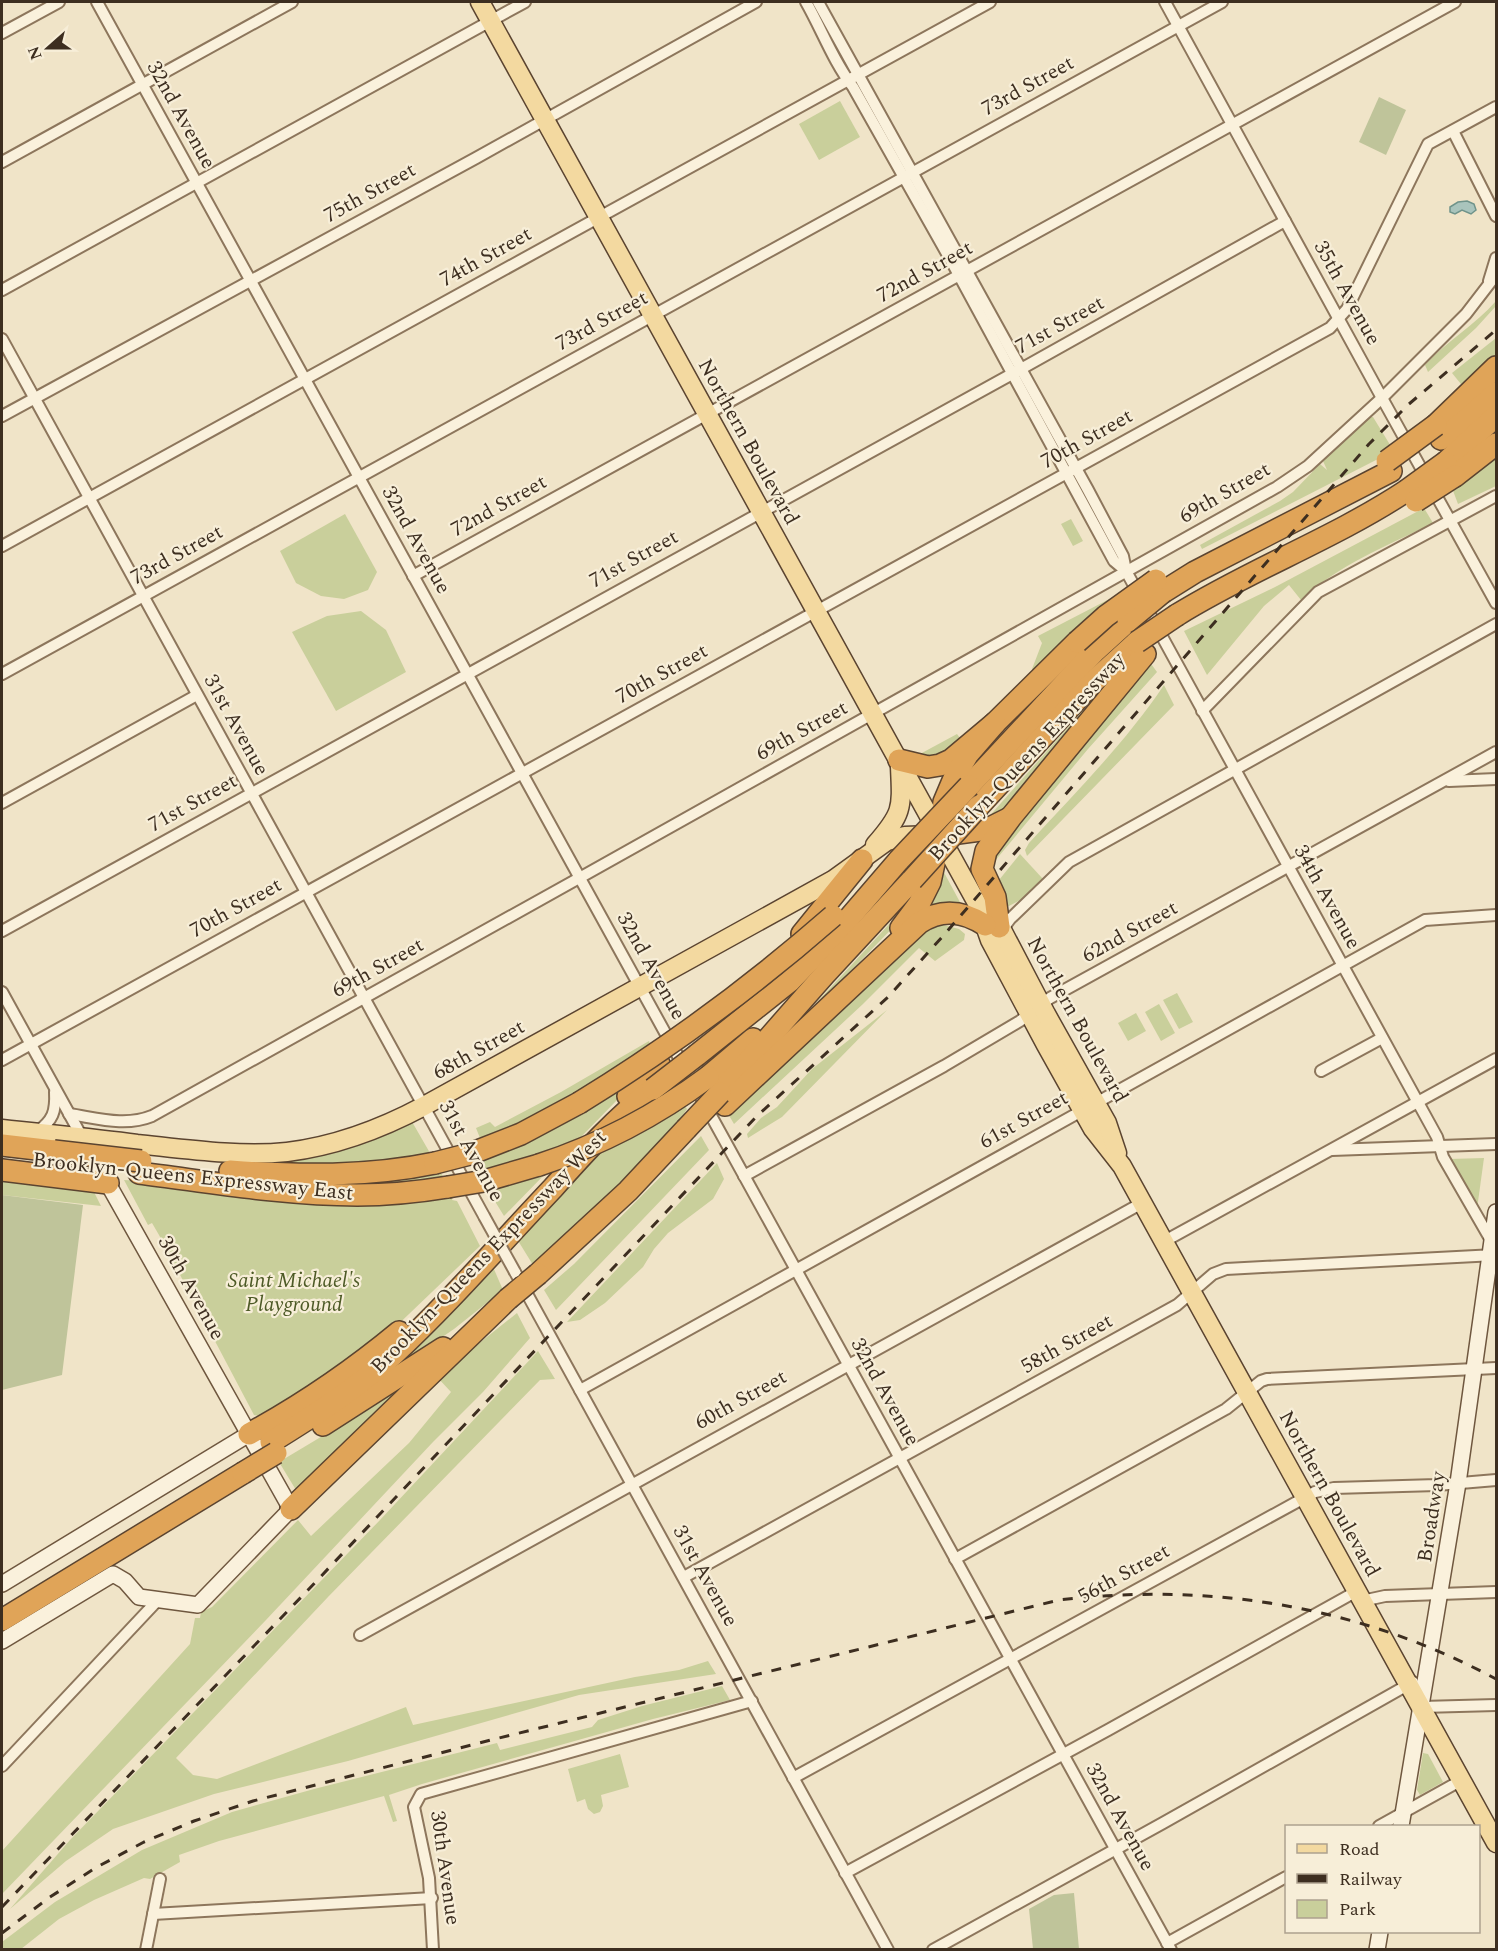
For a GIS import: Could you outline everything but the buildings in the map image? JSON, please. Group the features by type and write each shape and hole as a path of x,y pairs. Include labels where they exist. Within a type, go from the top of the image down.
{"highway":[{"path":"1438,432 1497,367"},
{"path":"899,760 922,766 940,765 957,756 995,723 1106,616 1160,586 1215,551 1270,533 1356,490 1438,432 1467,419 1497,393"},
{"path":"1450,469 1497,416"},
{"path":"718,1092 862,974 926,918 940,913 959,912 996,927 995,897 983,874 982,863 990,845 1141,648 1179,619 1244,577 1380,508 1411,496 1450,469 1497,444"},
{"name":"Brooklyn-Queens Expressway","path":"899,860 1100,646 1128,621 1160,586"},
{"name":"Brooklyn-Queens Expressway","path":"825,974 1093,682 1141,648"},
{"path":"862,974 923,898 933,874 944,802 968,754 995,723"},
{"path":"940,835 988,829 1011,817"},
{"path":"570,1169 607,1119 659,1064 693,1046 719,1009 806,930 862,860"},
{"name":"Brooklyn-Queens Expressway East","path":"140,1167 309,1174 385,1171 435,1163 470,1154 521,1134 579,1103 656,1054 719,1009 773,967 899,860"},
{"name":"Brooklyn-Queens Expressway West","path":"274,1448 378,1368 422,1327 570,1169 623,1115 653,1089 693,1046 790,981 838,931 899,860"},
{"name":"Brooklyn-Queens Expressway West","path":"2,1605 413,1369 508,1299 628,1191 688,1133 718,1092 825,974"},
{"name":"Brooklyn-Queens Expressway East","path":"2,1157 53,1157 140,1167 321,1194 375,1195 484,1181 539,1165 627,1128 678,1098 718,1092"},
{"name":"Brooklyn-Queens Expressway East","path":"2,1144 53,1157"},
{"path":"2,1170 108,1183"},
{"path":"249,1434 301,1405 346,1373 382,1346 444,1292 483,1263"},
{"path":"291,1509 508,1299"},
{"name":"Brooklyn-Queens Expressway West","path":"2,1620 240,1468"}],"main road":[{"name":"Northern Boulevard","path":"480,2 940,835 978,903 996,927 990,940 1036,1010 1089,1106 1093,1129 1122,1166 1497,1843"},
{"path":"862,860 899,813 902,801 899,760"},
{"path":"862,860 893,839 914,835 940,835"},
{"name":"68th Street","path":"2,1129 177,1148 260,1154 286,1152 344,1141 399,1120 833,880 862,860"}],"street":[{"path":"2,33 59,2"},
{"name":"32nd Avenue","path":"97,2 1169,1946"},
{"path":"2,162 292,2"},
{"path":"2,290 525,2"},
{"name":"75th Street","path":"2,416 756,2"},
{"name":"34th Avenue","path":"806,2 822,30 825,42 907,175 962,273 1070,471 1114,561 1126,571 1289,867 1437,1137 1443,1157 1493,1251"},
{"name":"34th Avenue","path":"818,2 858,74 907,175"},
{"name":"74th Street","path":"2,546 990,2"},
{"name":"35th Avenue","path":"1165,2 1338,319 1497,603"},
{"name":"73rd Street","path":"2,674 1222,2"},
{"name":"72nd Street","path":"413,576 1455,2"},
{"path":"1338,319 1347,309 1428,144 1497,107"},
{"path":"1453,131 1497,216"},
{"name":"71st Street","path":"2,931 1016,372 1285,221"},
{"path":"1488,285 1497,258"},
{"name":"69th Street","path":"69,1114 127,1122 139,1121 580,878 1296,474 1382,398 1466,314 1497,275"},
{"name":"70th Street","path":"2,1060 1330,328 1338,319"},
{"name":"31st Avenue","path":"2,339 888,1950"},
{"path":"1202,711 1318,592 1497,496"},
{"path":"996,927 1010,919 1069,862 1497,624"},
{"path":"2,803 198,695"},
{"name":"62nd Street","path":"744,1176 944,1066 1036,1010 1050,998 1497,752"},
{"name":"62nd Street","path":"1444,781 1497,779"},
{"name":"61st Street","path":"580,1390 1425,920 1497,915"},
{"name":"30th Avenue","path":"2,992 291,1509"},
{"path":"1321,1071 1382,1038"},
{"path":"1163,1242 1497,1059"},
{"path":"36,1133 50,1122 54,1113 55,1088"},
{"path":"1329,1150 1497,1144"},
{"name":"60th Street","path":"360,1635 1142,1203"},
{"name":"Broadway","path":"1402,1820 1441,1594 1497,1212"},
{"name":"58th Street","path":"684,1577 1178,1305 1213,1274 1226,1269 1493,1251"},
{"path":"955,1559 1226,1409 1261,1381 1497,1368"},
{"path":"2,1584 249,1434"},
{"name":"56th Street","path":"793,1778 1306,1496 1329,1488 1497,1480"},
{"path":"2,1641 111,1575 116,1575 125,1581 139,1597 198,1605 291,1509"},
{"path":"845,1873 1359,1596 1497,1592"},
{"path":"2,1766 157,1601"},
{"path":"933,1950 1427,1675"},
{"name":"30th Avenue","path":"433,1950 432,1898 426,1858 414,1807 421,1794 752,1701"},
{"path":"1422,1707 1497,1705"},
{"path":"1386,1825 1402,1820 1462,1780"},
{"path":"1169,1946 1285,1878"},
{"path":"146,1950 159,1879"},
{"path":"153,1914 432,1898"},
{"path":"1377,1950 1380,1933"}],"green space":[{"path":"1379,97 1406,110 1386,155 1359,142"},
{"path":"840,101 860,137 819,160 799,124"},
{"path":"1496,301 1496,306 1476,328 1428,372 1425,365"},
{"path":"1496,338 1496,356 1465,389 1452,373"},
{"path":"1370,417 1373,417 1392,448 1378,459 1202,549 1200,545 1293,492 1320,464 1327,470 1323,461"},
{"path":"1496,453 1496,486 1458,504 1452,488"},
{"path":"1424,508 1433,523 1347,566 1301,600 1289,585 1264,606 1207,675 1184,631 1277,586"},
{"path":"345,514 377,572 368,590 344,599 321,596 296,583 280,551"},
{"path":"1071,519 1083,541 1073,546 1061,524"},
{"path":"1119,594 1121,597 1035,676 1032,669 1042,643 1038,636"},
{"path":"361,611 386,630 406,672 336,711 292,632 327,616"},
{"path":"1149,661 1157,672 1088,749 989,868 993,849"},
{"path":"1110,682 1013,805 986,820 1101,690"},
{"path":"1164,685 1174,705 1027,856 1025,850 1029,843 1117,747"},
{"path":"988,721 934,762 920,754 957,734 960,738"},
{"path":"1020,854 1043,879 1026,897 1007,907 995,885"},
{"path":"940,865 961,904 928,906"},
{"path":"917,894 908,912 809,1014 807,1013"},
{"path":"936,923 959,929 965,934 964,940 935,961 919,948 863,1004 734,1124 727,1112 911,941"},
{"path":"1177,993 1193,1022 1179,1029 1163,1000"},
{"path":"1159,1004 1175,1033 1161,1041 1145,1012"},
{"path":"887,1010 782,1117 748,1138 747,1134 761,1118 777,1107 812,1069"},
{"path":"1136,1013 1146,1031 1128,1041 1118,1023"},
{"path":"649,1041 655,1061 504,1216 488,1190 541,1175 479,1172 474,1161 574,1095 510,1127 480,1138 476,1128 490,1122 495,1127"},
{"path":"672,1087 687,1109 672,1130 615,1191 533,1265 517,1239 578,1174"},
{"path":"411,1120 430,1153 349,1162 268,1163 351,1145"},
{"path":"701,1136 709,1150 556,1310 544,1290 574,1264"},
{"path":"1484,1158 1477,1209 1449,1159"},
{"path":"717,1163 724,1179 713,1199 668,1233 654,1249 643,1267 605,1303 580,1320 567,1322"},
{"path":"439,1170 444,1178 384,1186 308,1184"},
{"path":"2,1177 93,1190 101,1206 2,1195"},
{"name":"Saint Michael's Playground","path":"124,1180 437,1199 453,1196 452,1200 457,1201 480,1246 385,1337 259,1422 259,1416 254,1415 159,1235 152,1223 148,1225"},
{"path":"2,1195 83,1205 62,1375 2,1390"},
{"path":"493,1267 503,1290 454,1329 387,1375"},
{"path":"517,1313 530,1338 483,1392 2,1894 2,1851 190,1644 195,1618 200,1618 201,1612 212,1607 298,1520 311,1536 409,1443 451,1392 437,1377"},
{"path":"538,1351 555,1379 540,1380 328,1597 176,1758 193,1775 217,1779 406,1707 413,1725 635,1677 679,1670 708,1661 716,1674 579,1695 348,1761 214,1794 113,1829 66,1861 10,1909 70,1840 380,1520"},
{"path":"429,1369 299,1495 279,1462 381,1401"},
{"path":"722,1686 730,1700 653,1719 389,1795 397,1821 393,1822 384,1796 219,1841 179,1855 180,1862 150,1879 144,1878 94,1900 59,1919 21,1949 2,1949 2,1942 55,1902 142,1850 232,1812 497,1743 500,1750 592,1727 598,1720 642,1706"},
{"path":"1423,1753 1428,1754 1443,1782 1420,1795 1417,1790"},
{"path":"620,1754 629,1787 601,1795 603,1806 600,1812 594,1814 588,1809 585,1799 577,1802 568,1769"},
{"path":"1074,1893 1079,1949 1033,1949 1029,1909 1054,1895"}],"water":[{"path":"1467,201 1474,204 1476,210 1471,214 1462,210 1455,214 1450,212 1450,207 1458,202"}],"railway":[{"path":"2,1907 308,1590 757,1116 888,997 1369,444 1409,404 1496,330"},
{"path":"2,1933 50,1897 97,1867 144,1842 194,1821 253,1801 1059,1600 1116,1595 1173,1594 1284,1605 1338,1617 1392,1633 1444,1654 1496,1679"}]}
